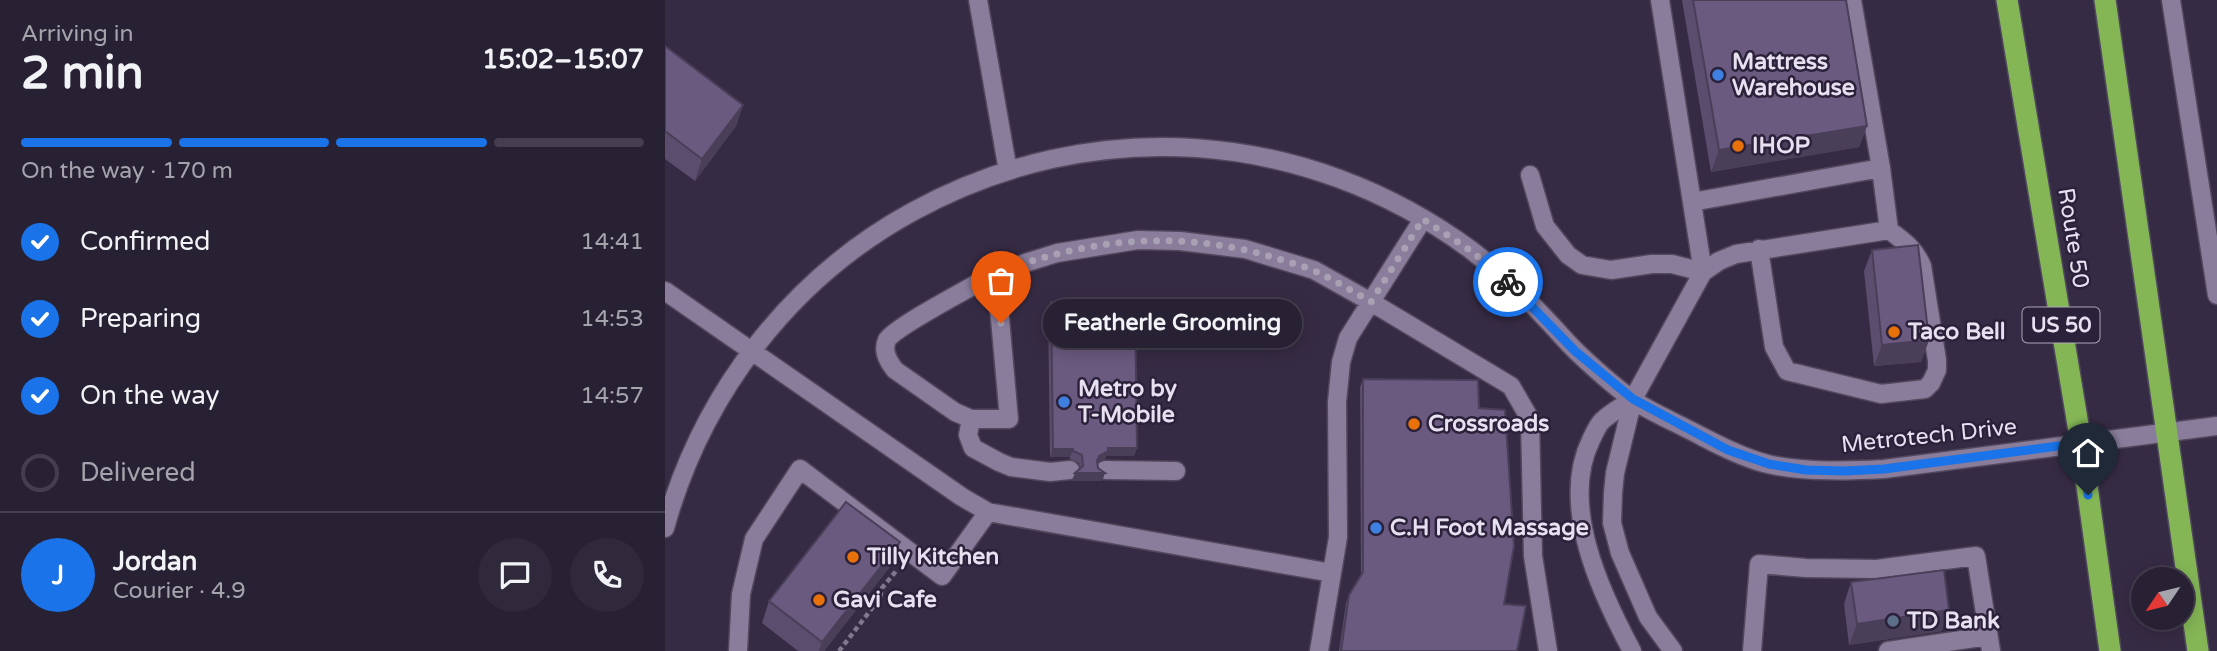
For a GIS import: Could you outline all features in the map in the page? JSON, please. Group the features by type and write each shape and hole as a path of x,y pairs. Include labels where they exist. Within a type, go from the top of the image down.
{"highway":[{"name":"Route 50","path":"2007,0 2081,443 2110,651"},
{"path":"2105,0 2198,651"}],"street":[{"path":"978,0 1008,171"},
{"path":"1660,0 1703,272"},
{"path":"1851,0 1881,168 1889,230"},
{"path":"2171,0 2211,213 2217,295"},
{"name":"Metrotech Drive","path":"665,528 673,498 691,454 734,376 789,306 855,247 892,223 967,185 1048,160 1131,148 1212,148 1254,154 1332,176 1370,190 1423,219 1471,251 1502,276 1575,351 1633,399 1728,450 1769,464 1806,470 1884,469 2217,426"},
{"path":"1692,202 1881,168"},
{"path":"1530,175 1545,226 1568,255 1582,265 1611,270 1672,264 1703,272"},
{"path":"1319,651 1338,537 1337,402 1341,362 1348,338 1423,219"},
{"path":"1673,651 1648,617 1620,553 1612,523 1615,473 1633,399 1703,272 1736,254 1759,250 1889,230 1909,244 1917,254 1924,279 1937,370 1925,389 1881,394 1787,371 1774,347 1759,250"},
{"path":"996,274 1009,419 971,419 955,412 895,370 884,349 888,338 912,321 996,274 1057,253 1138,240 1180,241 1245,249 1314,270 1511,386 1530,419 1533,556 1548,651"},
{"path":"665,291 962,497 988,512 1332,573"},
{"path":"1632,651 1612,612 1593,564 1583,529 1580,474 1585,453 1601,421 1633,399"},
{"path":"971,419 968,435 973,448 999,462 1011,467 1042,471 1070,470"},
{"path":"738,651 741,594 754,539 800,469 943,576 988,512"},
{"path":"1105,470 1176,471"},
{"path":"1752,651 1759,564 1877,569 1976,556 1989,643 1888,651"}],"path":[{"path":"839,651 911,552"}],"building":[{"path":"1693,0 1846,0 1867,126 1719,150"},
{"path":"665,46 743,105 702,159 665,131"},
{"name":"Taco Bell","path":"1918,245 1929,340 1882,345 1872,250"},
{"path":"1135,301 1137,448 1108,448 1097,461 1098,468 1105,473 1075,473 1083,466 1082,455 1073,449 1053,449 1051,302"},
{"path":"1363,379 1478,380 1479,408 1505,410 1514,546 1504,604 1526,606 1517,651 1341,651 1349,595 1363,572"},
{"path":"846,502 900,542 822,642 769,601"},
{"path":"1944,570 1949,610 1857,624 1851,582"}],"way so far":[{"path":"1001,323 996,274 1057,253 1138,240 1180,241 1245,249 1314,270 1371,302 1423,219 1471,251 1508,282"}],"place":[{"name":"Mattress Warehouse","path":"1718,75"},
{"name":"IHOP","path":"1738,146"},
{"name":"Featherle Grooming","path":"1001,323"},
{"name":"Taco Bell","path":"1894,332"},
{"name":"Metro by T-Mobile","path":"1064,402"},
{"name":"Crossroads","path":"1414,424"},
{"name":"C.H Foot Massage","path":"1376,528"},
{"name":"Tilly Kitchen","path":"853,557"},
{"name":"Gavi Cafe","path":"819,600"},
{"name":"TD Bank","path":"1893,621"}],"route":[{"path":"1508,282 1575,351 1612,383 1648,408 1728,450 1769,464 1806,470 1845,471 1884,469 2081,443 2088,495"}]}
